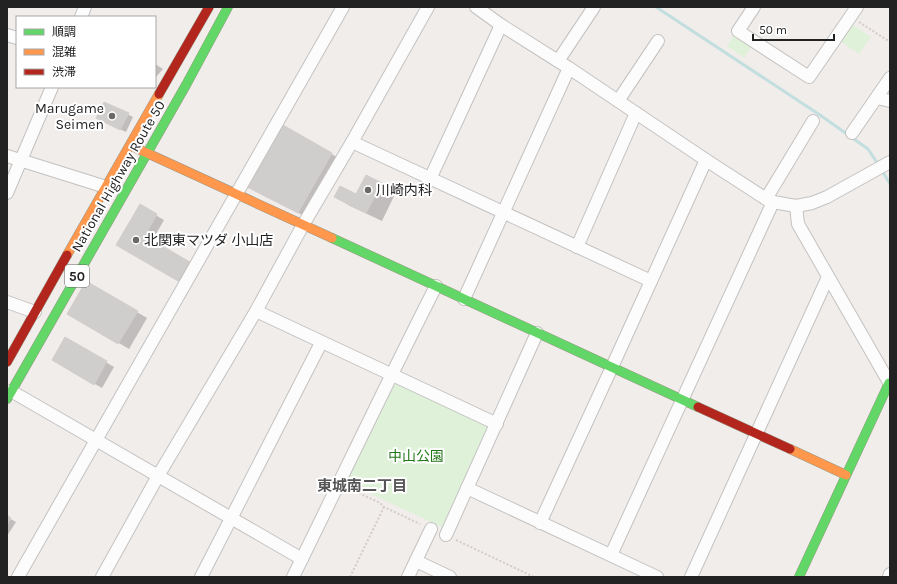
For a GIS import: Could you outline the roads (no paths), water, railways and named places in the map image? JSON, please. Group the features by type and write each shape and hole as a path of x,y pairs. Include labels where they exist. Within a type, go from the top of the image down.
{"main road":[{"name":"National Highway Route 50","path":"7,362 129,145 209,7"},
{"name":"National Highway Route 50","path":"9,395 186,85 228,7"},
{"path":"129,145 846,475"},
{"path":"798,577 890,383"}],"street":[{"path":"82,16 86,7"},
{"path":"18,577 343,7"},
{"path":"102,577 158,476 256,311 303,225 352,142 428,7"},
{"path":"476,7 706,160 770,200 796,206 812,204 883,166"},
{"path":"558,61 594,7"},
{"path":"754,7 738,31 809,77 853,12"},
{"path":"430,179 501,25"},
{"path":"618,101 658,41"},
{"path":"464,299 569,68"},
{"path":"852,133 890,78"},
{"path":"7,193 52,88"},
{"path":"877,98 890,101"},
{"path":"577,247 636,113"},
{"path":"611,555 682,400 770,200 813,121"},
{"path":"352,142 651,281"},
{"path":"7,156 106,187"},
{"path":"540,523 706,160"},
{"path":"796,206 798,224 890,383"},
{"path":"691,577 828,277"},
{"path":"293,577 391,374 436,286"},
{"path":"7,302 35,312"},
{"path":"256,311 497,424"},
{"path":"446,535 537,333"},
{"path":"201,577 232,519 321,342"},
{"path":"9,395 96,440 302,559"},
{"path":"467,488 657,577"},
{"path":"408,577 431,529"},
{"path":"416,561 450,577"}],"waterway":[{"path":"656,7 820,115 868,149 878,164"},
{"path":"881,169 890,184"}],"place":[{"name":"Marugame Seimen","path":"112,116"},
{"name":"川崎内科","path":"368,190"},
{"name":"北関東マツダ 小山店","path":"136,240"}],"district":[{"name":"東城南二丁目","path":"362,486"}],"park label":[{"name":"中山公園","path":"416,456"}]}
